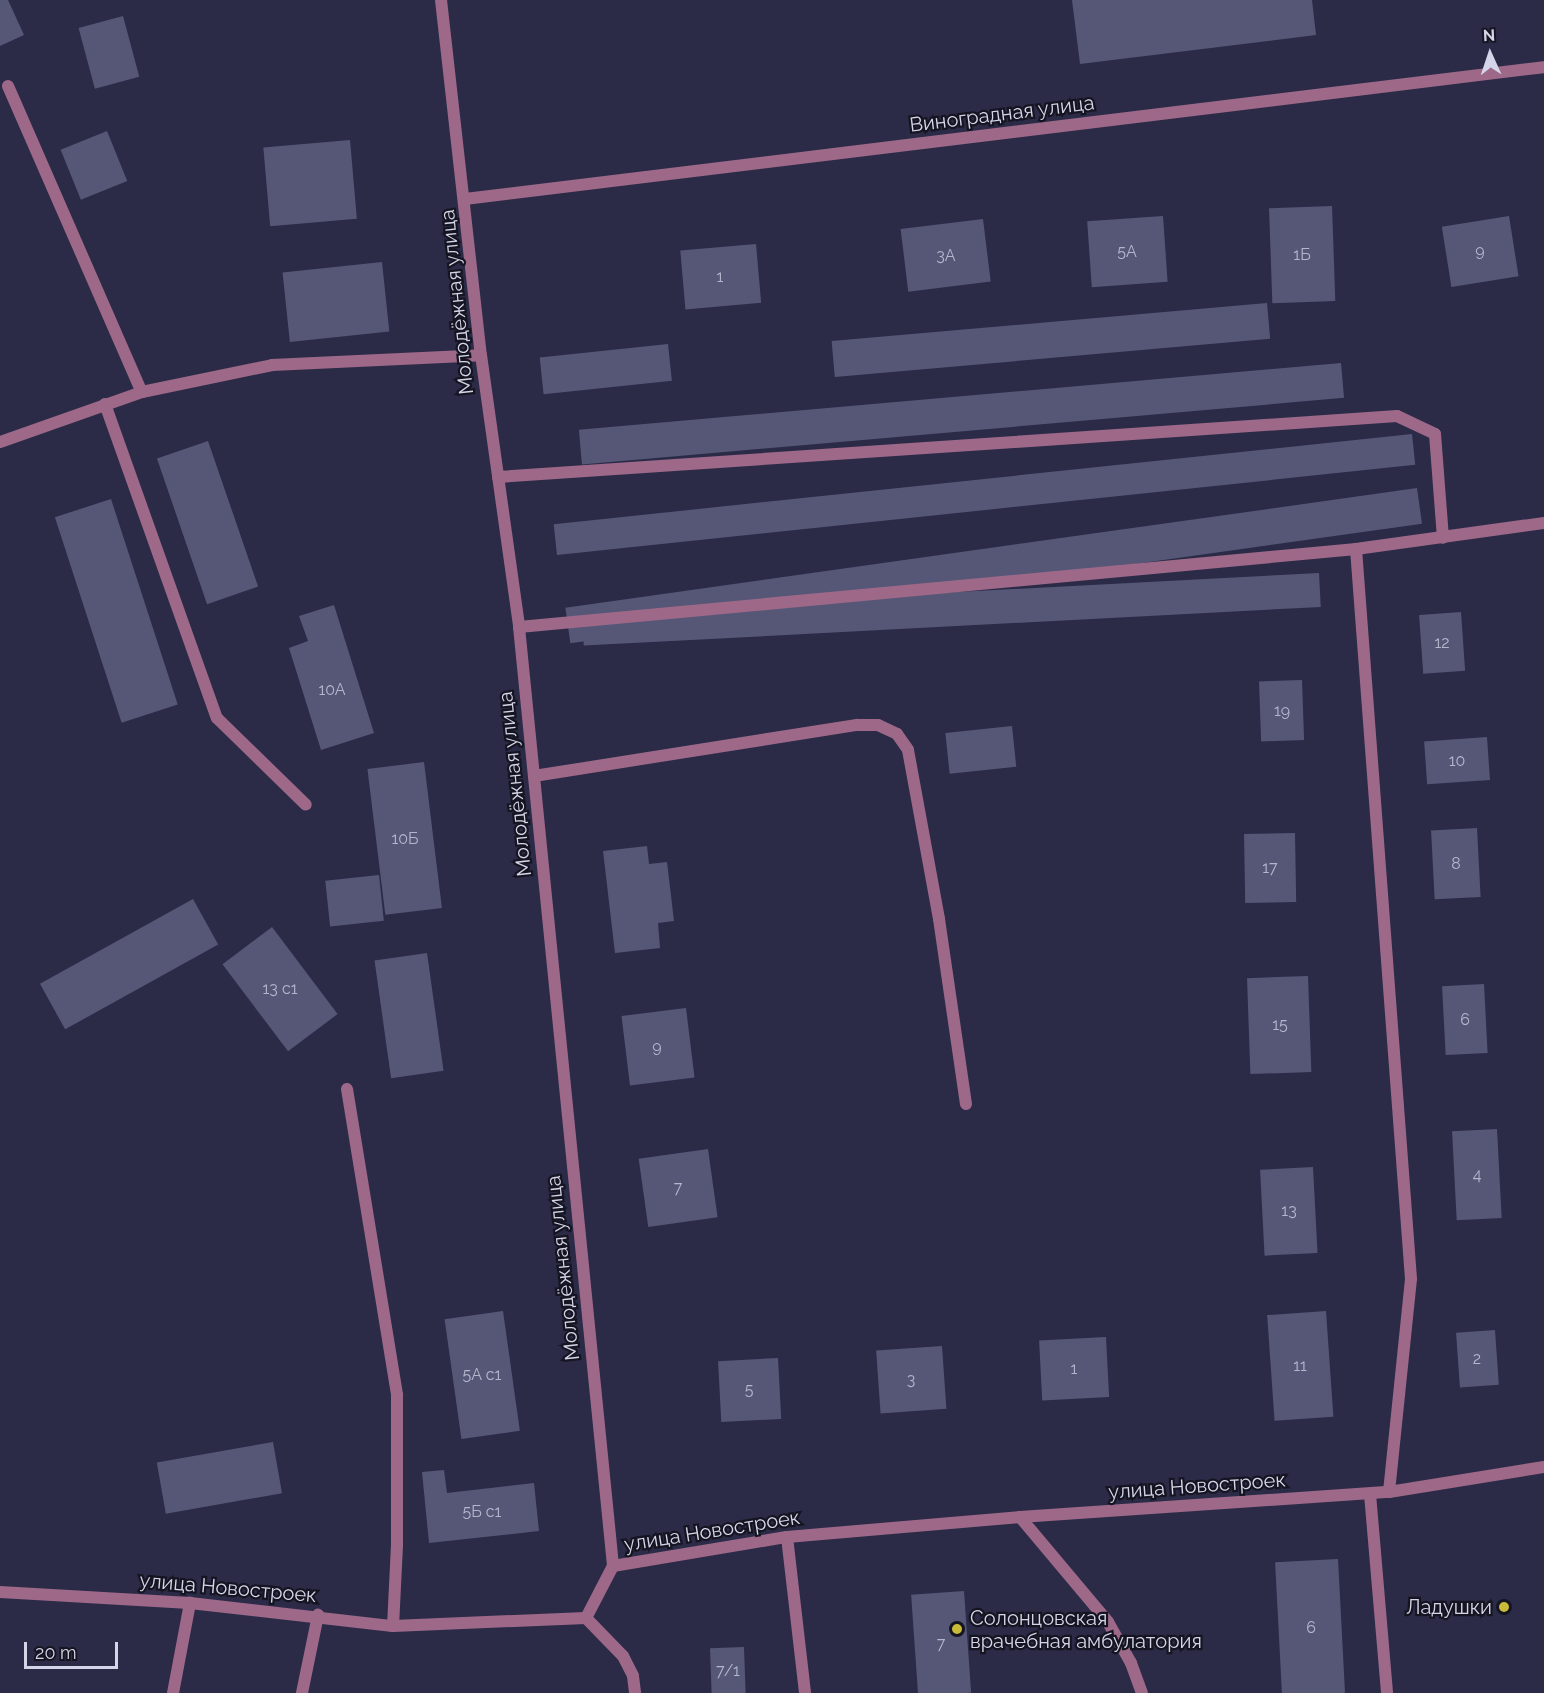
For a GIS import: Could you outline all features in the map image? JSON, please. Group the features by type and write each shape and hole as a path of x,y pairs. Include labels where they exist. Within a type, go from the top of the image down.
{"street":[{"name":"Молодёжная улица","path":"441,0 481,355 519,627 613,1566"},
{"name":"Виноградная улица","path":"465,199 1544,67"},
{"path":"8,86 141,392"},
{"path":"0,442 141,392 272,365 481,355"},
{"path":"105,404 217,718 306,804"},
{"path":"498,477 1397,416 1435,434 1443,538"},
{"path":"519,627 1356,549 1544,523"},
{"path":"1356,549 1411,1279 1389,1492"},
{"path":"534,776 857,725 878,725 897,734 908,750 939,919 966,1104"},
{"path":"347,1089 397,1395 397,1545 393,1626"},
{"name":"улица Новостроек","path":"0,1592 190,1603 393,1626 586,1618 613,1566 787,1537 1020,1517 1370,1494 1544,1467"},
{"path":"1370,1494 1387,1693"},
{"path":"1020,1517 1108,1622 1131,1663 1142,1693"},
{"path":"787,1537 806,1693"},
{"path":"173,1693 190,1603"},
{"path":"302,1693 318,1616"},
{"path":"586,1618 623,1656 633,1677 635,1693"}],"building":[{"path":"0,0 8,0 24,35 0,46"},
{"path":"1072,0 1312,0 1316,35 1080,64"},
{"path":"123,16 139,77 95,89 79,28"},
{"path":"107,131 127,181 81,200 61,150"},
{"path":"350,140 357,219 270,226 263,148"},
{"path":"1332,206 1335,301 1272,303 1269,208"},
{"path":"1163,216 1168,282 1092,287 1087,221"},
{"path":"1509,216 1519,276 1451,287 1442,227"},
{"path":"983,219 991,282 908,292 901,229"},
{"path":"756,244 761,303 685,309 680,251"},
{"path":"382,262 389,332 290,342 283,272"},
{"path":"1267,303 1270,339 835,377 832,341"},
{"path":"668,344 672,381 544,394 540,357"},
{"path":"1341,363 1344,398 582,465 579,430"},
{"path":"1412,434 1415,465 557,555 554,524"},
{"path":"208,441 258,587 207,604 157,459"},
{"path":"1417,488 1422,524 570,643 565,608"},
{"path":"111,499 178,704 122,723 55,517"},
{"path":"1319,573 1321,607 584,646 582,612"},
{"path":"334,605 374,733 321,750 289,648 308,641 299,616"},
{"path":"1461,612 1465,671 1423,674 1419,615"},
{"path":"1302,680 1304,740 1261,741 1259,682"},
{"path":"1012,726 1016,767 950,774 945,733"},
{"path":"1487,737 1490,780 1427,784 1424,741"},
{"path":"424,762 442,908 385,915 367,769"},
{"path":"1477,828 1481,897 1435,899 1431,830"},
{"path":"1295,833 1296,902 1245,903 1244,834"},
{"path":"647,846 649,864 667,862 674,921 658,923 660,948 615,953 603,851"},
{"path":"379,875 384,921 330,926 325,881"},
{"path":"193,899 218,944 65,1029 40,984"},
{"path":"272,927 338,1014 288,1051 222,964"},
{"path":"427,953 444,1071 391,1078 375,960"},
{"path":"1308,976 1311,1072 1250,1074 1247,978"},
{"path":"1484,984 1488,1053 1446,1055 1442,986"},
{"path":"686,1008 695,1077 630,1085 621,1016"},
{"path":"1497,1129 1502,1218 1457,1220 1452,1131"},
{"path":"708,1149 718,1217 648,1227 639,1159"},
{"path":"1313,1167 1318,1253 1265,1256 1260,1170"},
{"path":"503,1311 520,1431 461,1439 445,1319"},
{"path":"1326,1311 1333,1417 1275,1421 1267,1315"},
{"path":"1495,1330 1499,1385 1460,1388 1456,1333"},
{"path":"1106,1337 1109,1397 1042,1400 1039,1341"},
{"path":"942,1346 946,1409 881,1413 876,1351"},
{"path":"778,1358 781,1419 721,1422 718,1361"},
{"path":"273,1442 282,1493 166,1514 157,1462"},
{"path":"444,1470 447,1493 534,1483 539,1531 429,1543 422,1472"},
{"path":"1338,1559 1345,1693 1282,1693 1275,1562"},
{"path":"964,1591 971,1693 918,1693 911,1595"},
{"path":"744,1647 746,1693 712,1693 710,1648"}],"place":[{"name":"Ладушки","path":"1504,1607"},
{"name":"Солонцовская врачебная амбулатория","path":"957,1629"}]}
